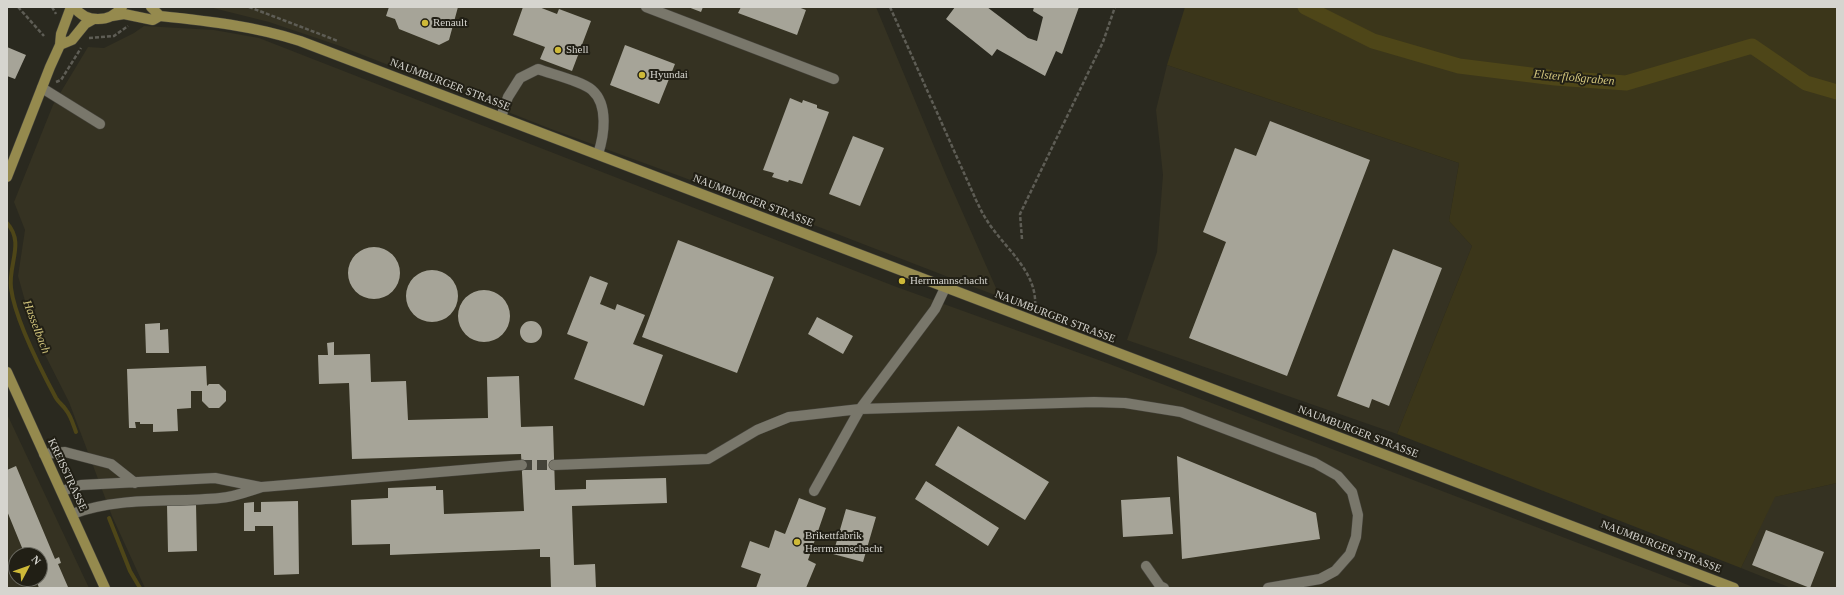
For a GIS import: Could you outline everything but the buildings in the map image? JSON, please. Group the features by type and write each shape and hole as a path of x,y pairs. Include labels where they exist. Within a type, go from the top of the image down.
{"main road":[{"path":"7,177 60,45 61,34 72,7 81,14 94,19"},
{"path":"112,16 122,7"},
{"path":"151,7 160,16"},
{"name":"NAUMBURGER STRASSE","path":"94,19 103,19 124,14 153,20 160,16 230,23 282,35 501,117 945,288 1734,588"},
{"path":"60,45 72,40 85,24 94,19"},
{"name":"KREISSTRASSE","path":"7,372 106,588"}],"street":[{"path":"646,7 834,79"},
{"path":"501,117 508,97 520,78 538,69 571,80 592,90 603,107 603,136 598,154"},
{"path":"42,88 100,124"},
{"path":"814,490 860,409 935,309 945,288"},
{"path":"554,465 708,459 757,430 789,417 860,409 1094,402 1125,403 1181,412 1315,463 1338,476 1352,492 1358,515 1356,537 1350,554 1335,571 1320,579 1268,588"},
{"path":"44,454 65,452 111,464 135,483"},
{"path":"72,514 94,506 116,502 222,498 262,487 522,465"},
{"path":"62,491 81,485 215,478 262,487"},
{"path":"1146,566 1160,586 1164,588"}],"path":[{"path":"18,7 44,36"},
{"path":"890,7 976,200 986,220 1021,264 1029,280 1035,300 1035,307"},
{"path":"1022,238 1020,214 1099,49 1115,7"},
{"path":"82,38 114,36 130,25"},
{"path":"86,42 88,38"},
{"path":"42,88 61,80 83,46"}],"shaded area":[{"path":"209,7 876,7 946,175 1000,297 819,227 551,129 340,46 269,22"},
{"path":"1185,7 1837,7 1837,483 1775,497 1741,568 1397,434 1472,246 1449,221 1459,163 1167,65"},
{"path":"144,26 214,30 259,38 894,286 1107,363 1696,588 145,588 112,516 69,402 34,333 18,276 25,230 14,202 53,105 88,47 104,48 134,33"},
{"path":"1167,65 1459,163 1449,221 1472,246 1397,434 1127,340 1157,252 1163,175 1156,110"},
{"path":"7,414 89,588 7,588"},
{"path":"1837,483 1837,588 1791,588 1741,568 1774,497"}],"waterway":[{"name":"Elsterfloßgraben","path":"1305,7 1373,41 1459,66 1555,78 1626,83 1752,46 1806,83 1837,92"},
{"name":"Hasselbach","path":"7,223 15,238 15,254 11,279 13,300 29,344 56,398 65,408 72,420 76,432"},
{"name":"Hasselbach","path":"109,518 130,571 140,588"}],"tunnel":[{"path":"522,465 554,465"}],"place":[{"name":"Renault","path":"425,23"},
{"name":"Shell","path":"558,50"},
{"name":"Hyundai","path":"642,75"},
{"name":"Herrmannschacht","path":"902,281"},
{"name":"Brikettfabrik Herrmannschacht","path":"797,542"}]}
